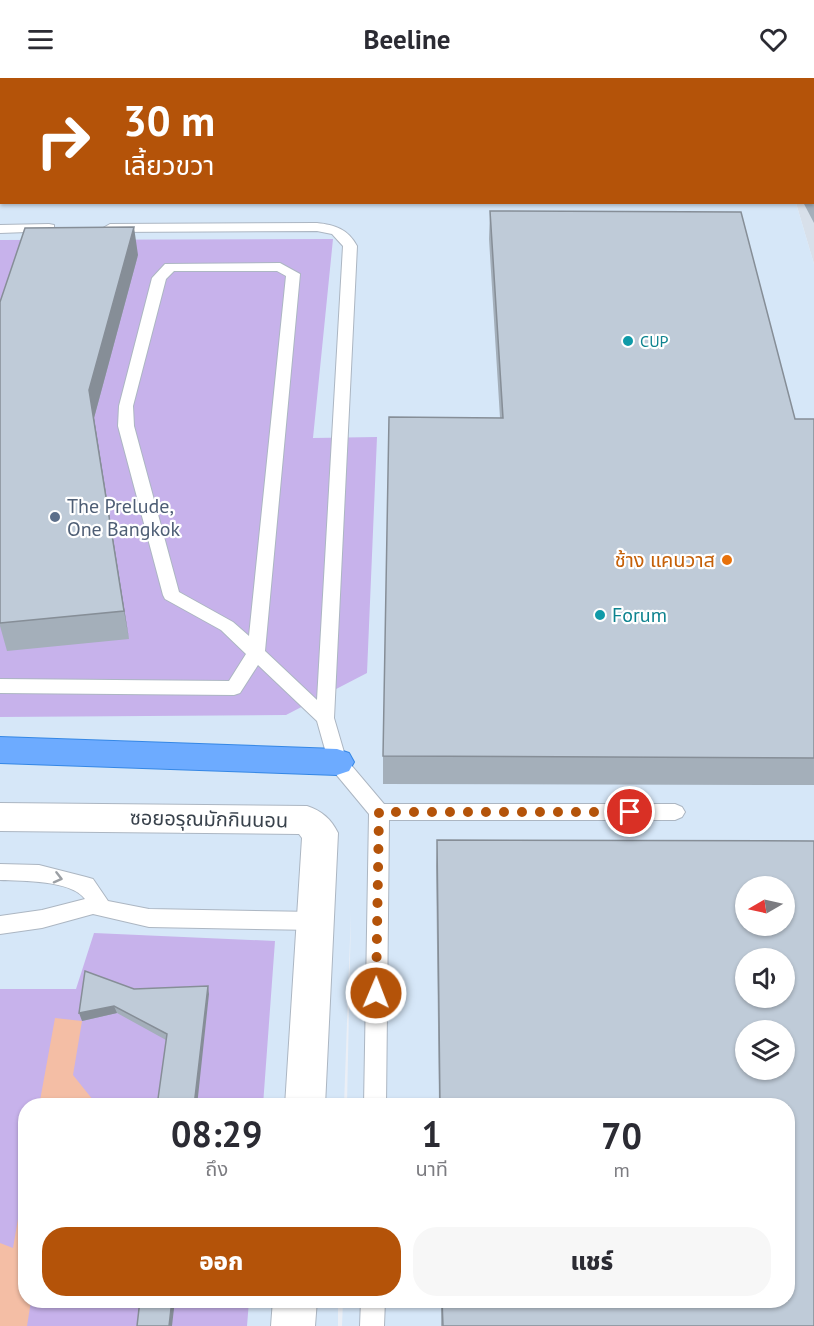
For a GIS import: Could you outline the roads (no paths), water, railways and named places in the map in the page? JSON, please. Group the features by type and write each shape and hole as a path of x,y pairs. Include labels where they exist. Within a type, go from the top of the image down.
{"highway":[{"path":"0,750 337,762"}],"street":[{"name":"ซอยอรุณมักกินนอน","path":"0,817 307,820 320,833 305,1098"},
{"path":"293,1326 294,1308"}],"lane":[{"path":"94,228 317,227 340,231 347,238 350,246 325,718 337,762 379,812 375,1098"},
{"path":"0,229 70,228"},
{"path":"0,686 234,688 256,653 293,274 280,267 170,267 159,278 126,406 126,426 171,595 227,626 256,653 325,718"},
{"path":"379,812 675,812"},
{"path":"0,872 39,873 86,885 100,904 42,919 0,925"},
{"path":"94,906 149,918 316,921"},
{"path":"372,1326 373,1308"}],"place":[{"name":"CUP","path":"628,341"},
{"name":"The Prelude, One Bangkok","path":"55,517"},
{"name":"ช้าง แคนวาส","path":"727,560"},
{"name":"Forum","path":"600,615"}]}
